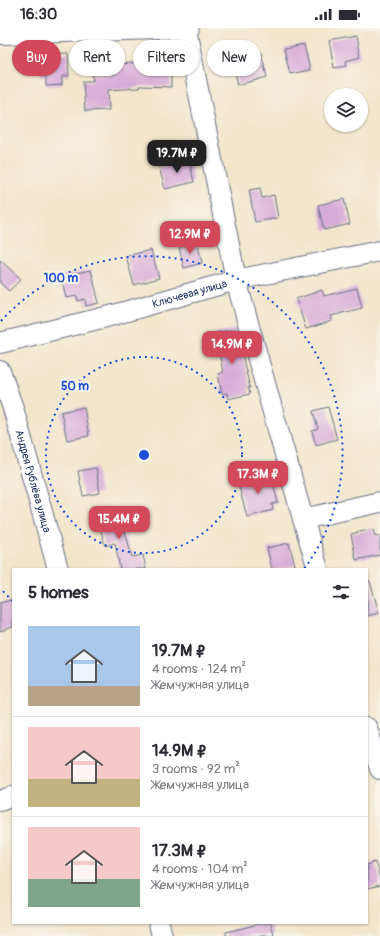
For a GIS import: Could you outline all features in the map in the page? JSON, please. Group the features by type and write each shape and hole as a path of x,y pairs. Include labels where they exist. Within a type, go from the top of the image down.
{"street":[{"path":"0,34 188,28 236,280 318,568"},
{"name":"Ключевая улица","path":"0,343 110,316 236,280 380,251"},
{"name":"Андрея Рублёва улица","path":"0,371 13,408 58,568"},
{"path":"303,519 380,502"},
{"path":"368,732 375,756"},
{"path":"0,801 12,796"},
{"path":"159,924 162,936"}],"building":[{"path":"356,36 360,57 346,61 347,66 334,68 329,41"},
{"path":"304,45 310,70 290,74 284,49"},
{"path":"261,52 267,77 238,85 236,76 261,76"},
{"path":"61,53 68,53 69,76 62,76 62,85 46,86 46,76 61,76"},
{"path":"125,63 133,63 133,76 171,76 171,87 139,86 139,88 108,90 109,110 85,111 83,81 93,81 92,76 125,76"},
{"path":"189,160 194,182 165,189 159,167"},
{"path":"260,188 262,198 274,195 278,218 255,222 249,190"},
{"path":"344,199 350,224 324,230 318,205"},
{"path":"197,242 202,263 184,268 179,247"},
{"path":"151,250 159,278 134,285 126,256"},
{"path":"0,260 21,279 9,291 0,283"},
{"path":"91,270 99,303 86,306 85,299 78,301 77,296 66,298 61,276"},
{"path":"357,288 362,308 331,316 332,321 306,329 296,299 322,290 324,296"},
{"path":"236,329 250,388 248,388 250,394 228,399 227,393 222,394 218,374 223,372 215,333"},
{"path":"84,407 89,436 67,440 61,412"},
{"path":"328,407 337,439 316,445 312,431 318,429 313,411"},
{"path":"96,468 100,493 83,496 78,471"},
{"path":"271,475 278,503 272,504 273,510 247,517 238,483"},
{"path":"119,509 132,557 143,555 146,568 120,568 115,543 105,546 97,515"},
{"path":"373,529 375,536 380,535 380,555 356,560 351,534"},
{"path":"289,543 295,565 284,568 272,568 267,548"},
{"path":"368,581 370,581 379,613 368,616"},
{"path":"11,600 12,627 0,631 0,603"},
{"path":"375,862 380,879 380,886 368,889 368,865"},
{"path":"259,924 271,924 274,936 226,936 226,932"}]}
